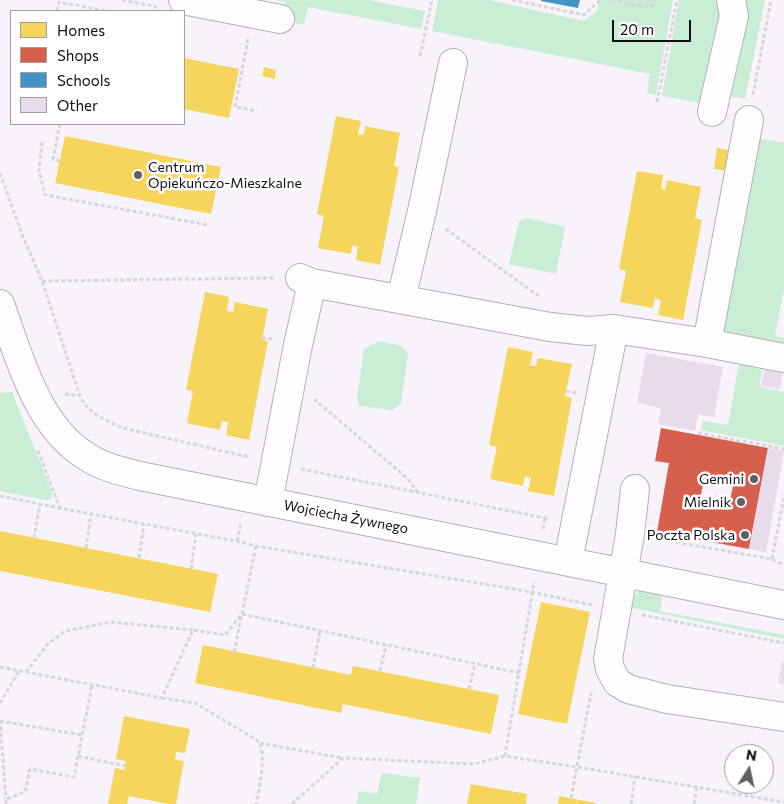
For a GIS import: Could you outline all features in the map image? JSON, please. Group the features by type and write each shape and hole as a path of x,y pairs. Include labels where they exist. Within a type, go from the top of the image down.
{"street":[{"path":"712,112 734,16 731,0"},
{"path":"174,4 280,19"},
{"path":"401,299 422,211 453,63"},
{"path":"707,343 749,120"},
{"path":"268,502 292,379 306,280 550,327 587,331 614,329 707,343 784,358"},
{"name":"Wojciecha Żywnego","path":"0,304 29,382 49,421 58,433 86,456 116,470 784,605"},
{"path":"568,561 614,329"},
{"path":"635,489 630,534 608,659 610,669 617,682 628,689 667,699 784,718"}],"path":[{"path":"122,0 146,5 174,4"},
{"path":"420,56 432,0"},
{"path":"512,0 584,16 600,0"},
{"path":"612,0 650,7 655,0"},
{"path":"657,102 677,0"},
{"path":"749,120 771,0"},
{"path":"57,10 59,2 102,10"},
{"path":"145,10 146,5"},
{"path":"248,38 235,107 257,111"},
{"path":"60,125 53,159 60,161"},
{"path":"42,142 39,170 45,194 208,225"},
{"path":"0,173 23,238 42,281 80,396 91,411 123,428 275,464 575,524"},
{"path":"422,211 540,297"},
{"path":"42,281 306,280"},
{"path":"292,379 408,479 418,492"},
{"path":"698,433 784,449"},
{"path":"0,496 60,508"},
{"path":"772,559 784,497"},
{"path":"34,538 40,503"},
{"path":"86,548 91,514"},
{"path":"139,558 144,524"},
{"path":"191,569 196,534"},
{"path":"630,534 772,559 784,565"},
{"path":"234,652 256,546"},
{"path":"756,556 757,551"},
{"path":"506,756 532,592 784,643"},
{"path":"26,672 47,645 65,631 111,622 225,634 242,614"},
{"path":"242,614 519,673"},
{"path":"162,698 193,630"},
{"path":"313,668 320,630"},
{"path":"380,671 386,645"},
{"path":"469,689 475,664"},
{"path":"0,667 195,703 260,743 343,758 474,764 506,756 784,802"},
{"path":"571,798 593,681 610,669"},
{"path":"0,703 20,670"},
{"path":"6,799 25,792 30,769 74,777 92,685"},
{"path":"6,804 0,720 82,736"},
{"path":"256,804 262,775 260,743"},
{"path":"78,756 125,766"},
{"path":"292,804 343,758"},
{"path":"631,804 635,776"},
{"path":"694,804 697,787"},
{"path":"0,793 5,794"}],"green space":[{"path":"275,0 369,0 425,11 421,29 308,7 304,25 282,21 286,2"},
{"path":"438,0 489,0 584,21 597,11 599,0 673,0 656,95 647,93 650,74 432,31"},
{"path":"679,0 725,0 701,103 662,96"},
{"path":"739,0 765,0 745,99 725,95"},
{"path":"763,139 784,143 784,290 775,336 784,338 784,349 726,335 722,330 758,140"},
{"path":"528,218 565,227 556,274 509,264 519,221"},
{"path":"379,341 401,346 408,353 401,404 392,410 359,406 357,398 364,349"},
{"path":"740,358 764,362 759,387 784,392 784,446 701,430 703,421 728,425"},
{"path":"12,392 52,493 50,500 0,491 0,393"},
{"path":"642,590 663,592 660,611 784,635 784,639 628,607 636,593"},
{"path":"382,773 420,778 416,804 357,804 359,791 377,794"}],"building: Homes":[{"path":"185,58 239,69 229,118 185,109"},
{"path":"264,67 276,70 275,79 262,76"},
{"path":"336,116 361,121 358,134 364,135 365,126 400,133 394,166 399,167 380,265 356,260 358,247 352,246 351,254 318,248 324,216 317,214"},
{"name":"Centrum Opiekuńczo-Mieszkalne","path":"65,136 221,167 211,214 55,183"},
{"path":"717,148 734,151 730,171 714,169"},
{"path":"637,171 663,175 661,189 665,189 667,180 701,187 695,218 702,220 683,320 658,315 661,300 655,298 653,308 620,302 626,271 619,269"},
{"path":"205,292 229,297 227,311 233,312 235,302 268,309 262,340 268,341 249,440 226,435 228,422 222,421 220,430 187,423 193,391 186,390"},
{"path":"508,347 533,352 530,365 536,366 538,358 572,364 565,396 572,398 554,496 528,491 531,478 525,476 523,486 490,479 497,447 489,445"},
{"path":"0,531 218,574 210,612 0,571"},
{"path":"541,602 590,612 567,724 518,714"},
{"path":"203,645 351,675 353,666 499,695 491,734 343,704 341,713 195,683"},
{"path":"124,716 190,729 185,753 176,752 175,760 184,761 176,804 129,796 127,804 108,804 115,768 124,770 126,761 116,759"},
{"path":"471,784 527,794 526,804 467,804"},
{"path":"559,796 596,803 596,804 558,804"}],"building: Shops":[{"path":"661,428 768,448 749,549 657,532 669,463 655,461","holes":["705,475 734,481 728,510 699,504"]}],"building: Schools":[{"path":"541,0 580,0 578,8"}],"building: Other":[{"path":"646,353 723,367 714,417 698,414 695,431 658,424 661,408 637,403"},
{"path":"765,368 783,371 780,389 761,386"},
{"path":"768,448 784,451 766,552 749,549"},
{"path":"782,661 784,662 784,685 778,683"}],"place":[{"name":"Centrum Opiekuńczo-Mieszkalne","path":"138,175"},
{"name":"Gemini","path":"754,479"},
{"name":"Mielnik","path":"741,502"},
{"name":"Poczta Polska","path":"745,535"}]}
